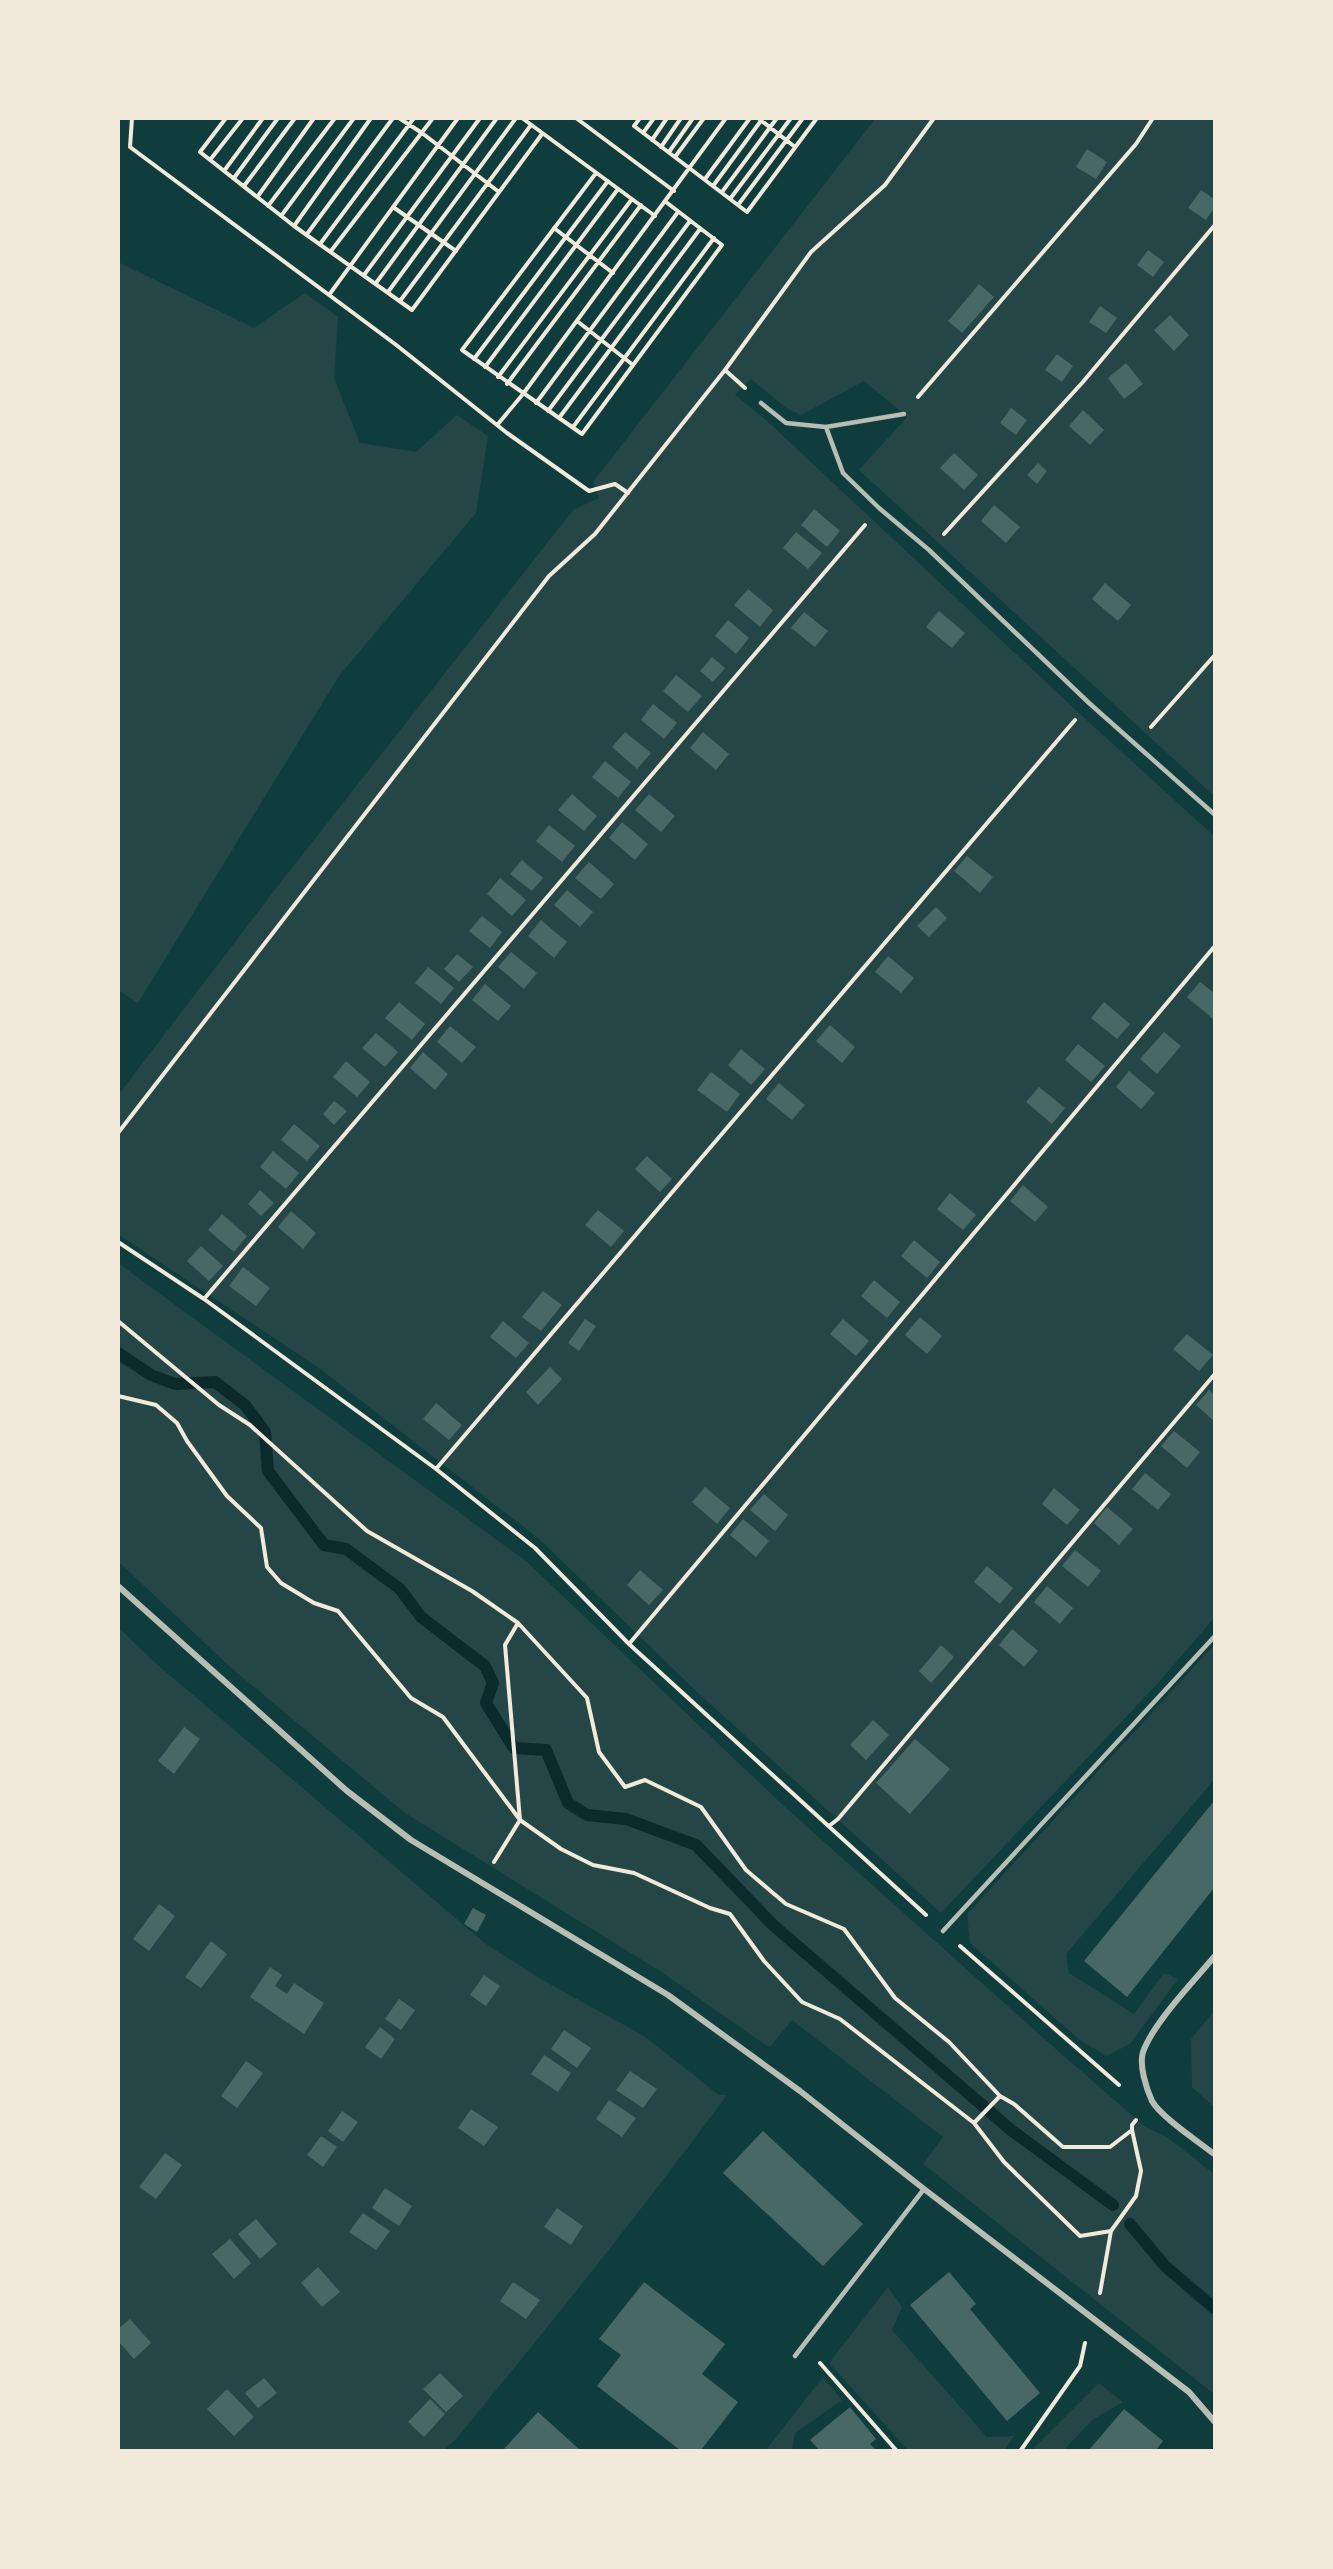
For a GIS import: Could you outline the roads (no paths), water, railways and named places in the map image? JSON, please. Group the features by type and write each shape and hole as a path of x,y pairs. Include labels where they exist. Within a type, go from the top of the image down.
{"street":[{"path":"118,1586 347,1791 411,1840 668,1995 800,2091 1189,2392 1215,2421"},
{"path":"1215,1957 1157,2027 1143,2053 1142,2067 1153,2102 1179,2128 1215,2154"}],"lane":[{"path":"761,403 786,423 826,427 904,414"},
{"path":"826,427 843,473 879,508 929,550 1089,703 1215,814"},
{"path":"943,1931 1215,1636"},
{"path":"795,2356 924,2189"}],"waterway":[{"path":"118,1353 151,1375 175,1384 215,1382 245,1405 265,1432 268,1471 324,1545 346,1549 400,1589 421,1617 485,1666 493,1683 486,1703 514,1748 546,1750 568,1803 587,1815 626,1819 696,1845 773,1925 1011,2130 1113,2205"},
{"path":"1130,2224 1165,2266 1214,2308"}]}
